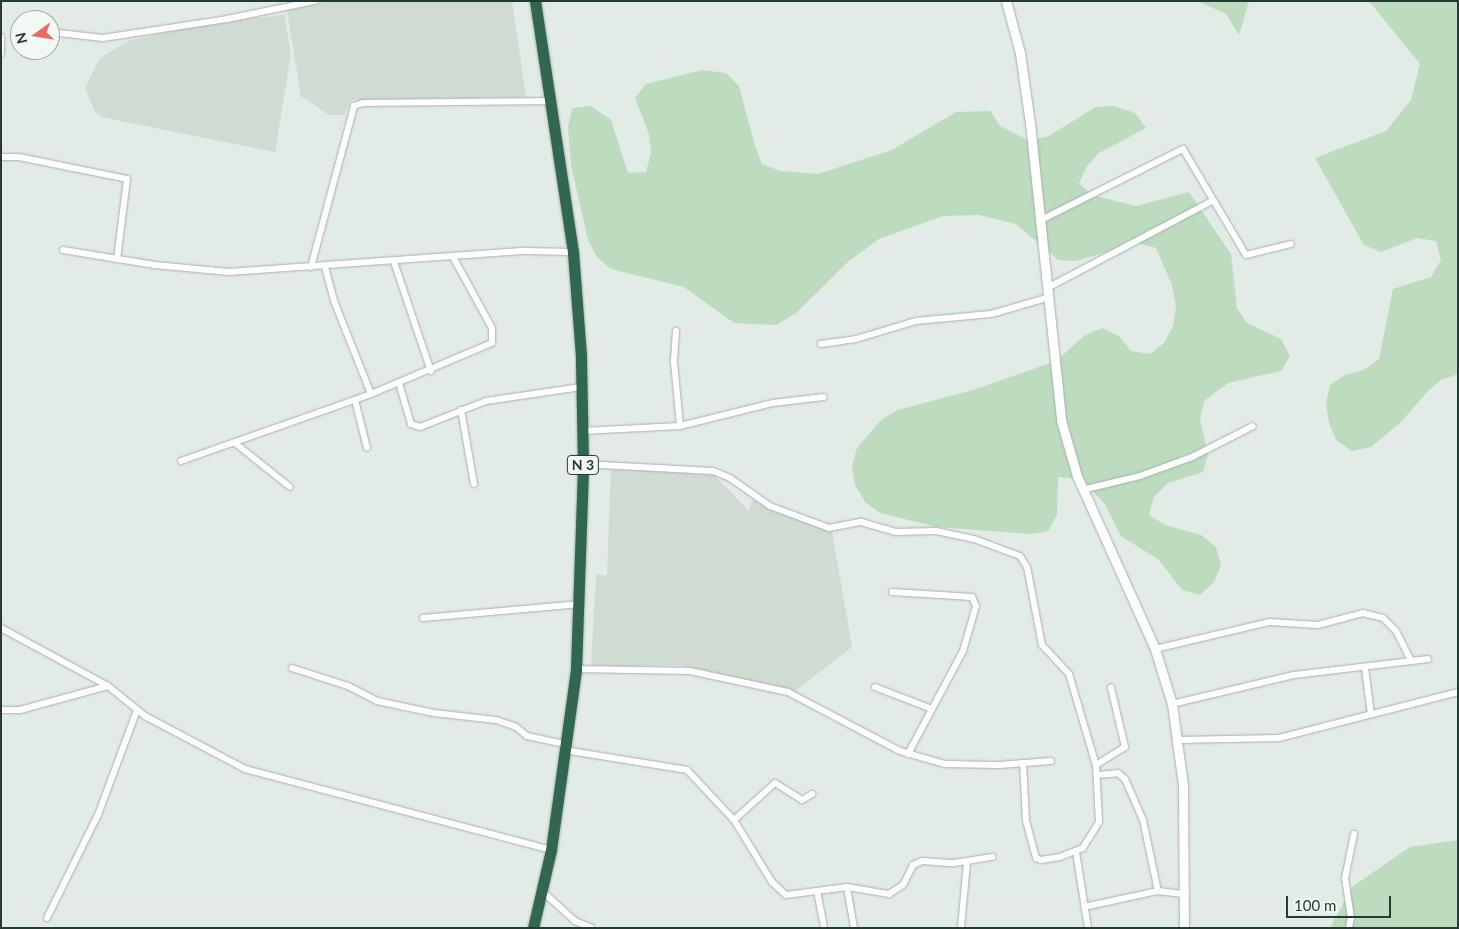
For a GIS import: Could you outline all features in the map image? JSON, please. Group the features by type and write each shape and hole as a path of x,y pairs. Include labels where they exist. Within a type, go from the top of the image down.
{"highway":[{"name":"N 3","path":"533,928 550,850 576,668 580,604 583,464 581,387 573,252 535,1"}],"main road":[{"path":"1006,1 1020,53 1049,292 1061,420 1082,490 1154,649 1172,704 1179,740 1183,785 1184,928"}],"street":[{"path":"60,33 103,38 227,19 315,1"},
{"path":"1,37 1,53"},
{"path":"311,268 354,106 363,102 551,100"},
{"path":"1039,222 1180,149 1185,151 1212,201 1246,255 1291,244"},
{"path":"1,157 19,156 126,179 118,259"},
{"path":"821,344 856,338 916,321 990,314 1049,292 1212,201"},
{"path":"63,250 118,259 229,272 311,268 525,251 573,252"},
{"path":"181,461 371,394 431,371 492,343 494,339 492,328 453,257"},
{"path":"394,262 431,371"},
{"path":"325,267 334,301 371,394"},
{"path":"676,331 674,362 680,426"},
{"path":"399,383 415,426 486,401 581,387"},
{"path":"582,431 680,426 773,402 824,396"},
{"path":"355,400 367,448"},
{"path":"461,410 474,484"},
{"path":"1082,490 1140,476 1192,457 1254,426"},
{"path":"235,443 290,487"},
{"path":"583,464 713,471 730,478 770,506 829,528 861,522 896,532 936,531 974,539 1020,556 1027,567 1042,645 1069,674 1096,765 1099,822 1087,845 1076,852 1042,860 1036,858 1026,820 1024,763"},
{"path":"892,592 975,599 975,619 963,651 908,754"},
{"path":"423,618 580,604"},
{"path":"1154,649 1269,622 1318,625 1363,613 1383,618 1396,631 1411,661"},
{"path":"1,628 108,686 137,710 245,769 550,850"},
{"path":"1172,704 1294,675 1428,659"},
{"path":"292,668 348,686 391,704 484,721 496,720 516,727 527,736 564,747 649,766 680,767 694,777 734,820 780,892 786,895 846,887 889,894 903,885 917,863 967,862 993,857"},
{"path":"576,668 690,670 788,692 908,754 957,766 1051,761"},
{"path":"1364,668 1371,714"},
{"path":"1,710 20,710 108,686"},
{"path":"875,687 932,709"},
{"path":"1096,765 1125,747 1111,688"},
{"path":"1179,740 1279,738 1458,692"},
{"path":"47,918 98,815 137,710"},
{"path":"1098,775 1118,774 1125,779 1143,820 1158,891"},
{"path":"734,820 775,783 802,800 812,794"},
{"path":"1349,928 1351,918 1346,878 1354,834"},
{"path":"1076,852 1088,928"},
{"path":"961,928 967,862"},
{"path":"846,887 854,928"},
{"path":"542,891 575,921 592,928"},
{"path":"817,891 824,928"},
{"path":"1084,907 1158,891 1183,894"}],"shaded area":[{"path":"328,1 512,1 526,97 352,100 344,115 329,115 301,96 287,11"},
{"path":"284,15 291,53 275,152 101,117 95,112 85,88 99,59 128,41 211,23"},
{"path":"611,469 714,475 749,511 752,500 832,531 852,647 795,691 679,665 591,667 596,574 607,576"}],"green space":[{"path":"1198,1 1249,1 1239,35 1226,14"},
{"path":"1369,1 1458,1 1458,374 1441,380 1427,392 1401,422 1371,447 1352,451 1336,440 1329,423 1326,403 1330,385 1345,375 1364,370 1379,359 1393,289 1431,277 1441,260 1436,241 1417,238 1381,252 1364,245 1315,158 1386,131 1411,100 1420,64"},
{"path":"702,70 726,73 739,86 755,146 762,164 780,171 818,174 892,150 956,112 990,111 1000,126 1028,140 1047,137 1096,107 1114,106 1135,113 1146,128 1099,153 1087,166 1079,183 1092,195 1136,206 1189,192 1231,254 1237,308 1247,323 1281,339 1290,356 1281,371 1228,383 1204,401 1200,419 1208,455 1203,472 1168,483 1154,497 1149,515 1165,525 1201,535 1216,547 1221,565 1214,582 1200,595 1182,590 1159,560 1121,536 1104,503 1081,479 1058,477 1057,515 1048,531 1030,534 937,527 880,513 865,502 855,485 852,467 857,448 882,419 898,410 973,390 1056,361 1084,336 1102,328 1119,336 1131,351 1150,354 1164,343 1173,326 1176,306 1172,285 1156,248 1138,243 1076,261 1058,260 1016,224 979,215 943,216 879,239 849,261 796,313 776,325 734,323 684,287 611,269 597,257 588,240 571,165 568,127 572,108 591,106 611,120 628,173 646,172 651,153 649,134 635,98 646,84"},
{"path":"1458,840 1458,928 1330,928 1352,887 1410,847"}]}
